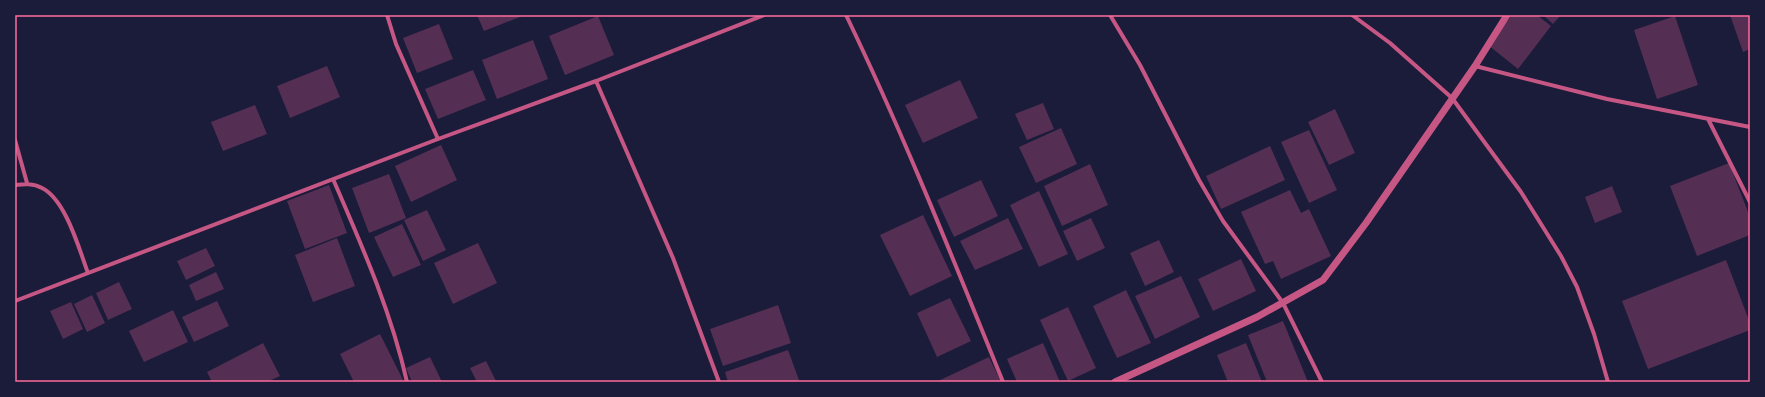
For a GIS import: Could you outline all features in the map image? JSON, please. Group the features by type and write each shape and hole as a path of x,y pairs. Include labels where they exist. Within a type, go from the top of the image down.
{"street":[{"path":"387,15 396,44 438,139"},
{"path":"15,301 438,139 596,81 764,15"},
{"path":"846,15 882,89 923,185 1003,382"},
{"path":"1110,15 1140,65 1199,180 1223,221 1283,303 1322,382"},
{"path":"1352,15 1390,43 1452,98 1521,192 1561,256 1577,287 1594,334 1608,382"},
{"path":"1115,382 1231,330 1323,280 1366,223 1475,66 1507,15"},
{"path":"1475,66 1607,99 1750,127"},
{"path":"596,81 673,258 719,382"},
{"path":"1708,119 1750,202"},
{"path":"15,140 26,183"},
{"path":"333,179 372,268 389,314 407,382"},
{"path":"15,185 26,183 43,188 58,202 68,220 88,273"}],"building":[{"path":"477,15 525,15 484,31"},
{"path":"1512,15 1537,15 1551,26 1518,69 1488,45"},
{"path":"1543,15 1561,15 1553,24"},
{"path":"1730,15 1750,15 1750,49 1743,52"},
{"path":"598,16 614,55 565,75 549,36"},
{"path":"1675,16 1698,85 1657,99 1634,30"},
{"path":"439,24 453,59 417,73 403,38"},
{"path":"533,40 548,79 497,99 482,60"},
{"path":"327,66 340,97 290,118 277,86"},
{"path":"473,70 486,100 438,119 425,89"},
{"path":"960,80 978,118 923,143 905,105"},
{"path":"1043,103 1054,129 1027,140 1015,114"},
{"path":"255,105 267,134 223,151 211,122"},
{"path":"1335,109 1355,153 1329,165 1308,122"},
{"path":"1061,128 1077,164 1036,183 1019,147"},
{"path":"1309,130 1337,190 1309,203 1281,142"},
{"path":"441,145 457,180 411,202 395,166"},
{"path":"1270,146 1285,180 1221,209 1206,176"},
{"path":"1729,163 1750,217 1750,235 1697,256 1670,186"},
{"path":"1090,164 1108,205 1062,226 1044,186"},
{"path":"389,174 406,218 369,233 352,188"},
{"path":"981,180 998,216 954,237 937,200"},
{"path":"329,185 347,233 305,249 287,201"},
{"path":"1612,186 1622,212 1595,223 1585,197"},
{"path":"1290,190 1301,213 1309,209 1331,256 1281,279 1273,261 1265,264 1241,212"},
{"path":"1039,191 1068,254 1039,267 1010,205"},
{"path":"427,210 446,250 423,261 404,220"},
{"path":"923,215 952,276 910,296 880,235"},
{"path":"1008,218 1023,249 975,270 960,241"},
{"path":"1091,218 1105,248 1077,261 1063,231"},
{"path":"402,224 421,265 393,277 374,237"},
{"path":"337,238 355,286 313,302 295,255"},
{"path":"1159,240 1174,272 1145,286 1130,253"},
{"path":"478,243 497,283 453,304 434,263"},
{"path":"206,248 215,266 186,280 177,261"},
{"path":"1241,259 1256,291 1213,311 1198,279"},
{"path":"1726,260 1750,323 1750,330 1648,369 1622,301"},
{"path":"216,272 224,289 196,301 189,285"},
{"path":"1181,276 1200,317 1155,339 1135,296"},
{"path":"119,282 132,309 108,320 96,293"},
{"path":"1126,290 1151,343 1117,358 1093,306"},
{"path":"92,295 105,323 87,332 74,304"},
{"path":"950,298 971,341 937,357 917,313"},
{"path":"217,301 229,326 194,342 182,317"},
{"path":"71,302 83,329 63,339 50,311"},
{"path":"778,305 791,343 723,366 710,329"},
{"path":"1068,307 1096,368 1068,381 1040,320"},
{"path":"173,310 188,342 144,362 129,331"},
{"path":"1283,321 1308,382 1267,382 1248,335"},
{"path":"380,334 403,380 400,382 354,382 340,354"},
{"path":"263,343 280,376 267,382 212,382 207,372"},
{"path":"1043,343 1060,382 1017,382 1007,359"},
{"path":"1246,343 1262,382 1228,382 1217,355"},
{"path":"788,350 799,380 792,382 728,382 725,372"},
{"path":"430,357 442,382 412,382 406,368"},
{"path":"989,357 1001,382 936,382"},
{"path":"486,361 496,381 477,382 470,368"}]}
